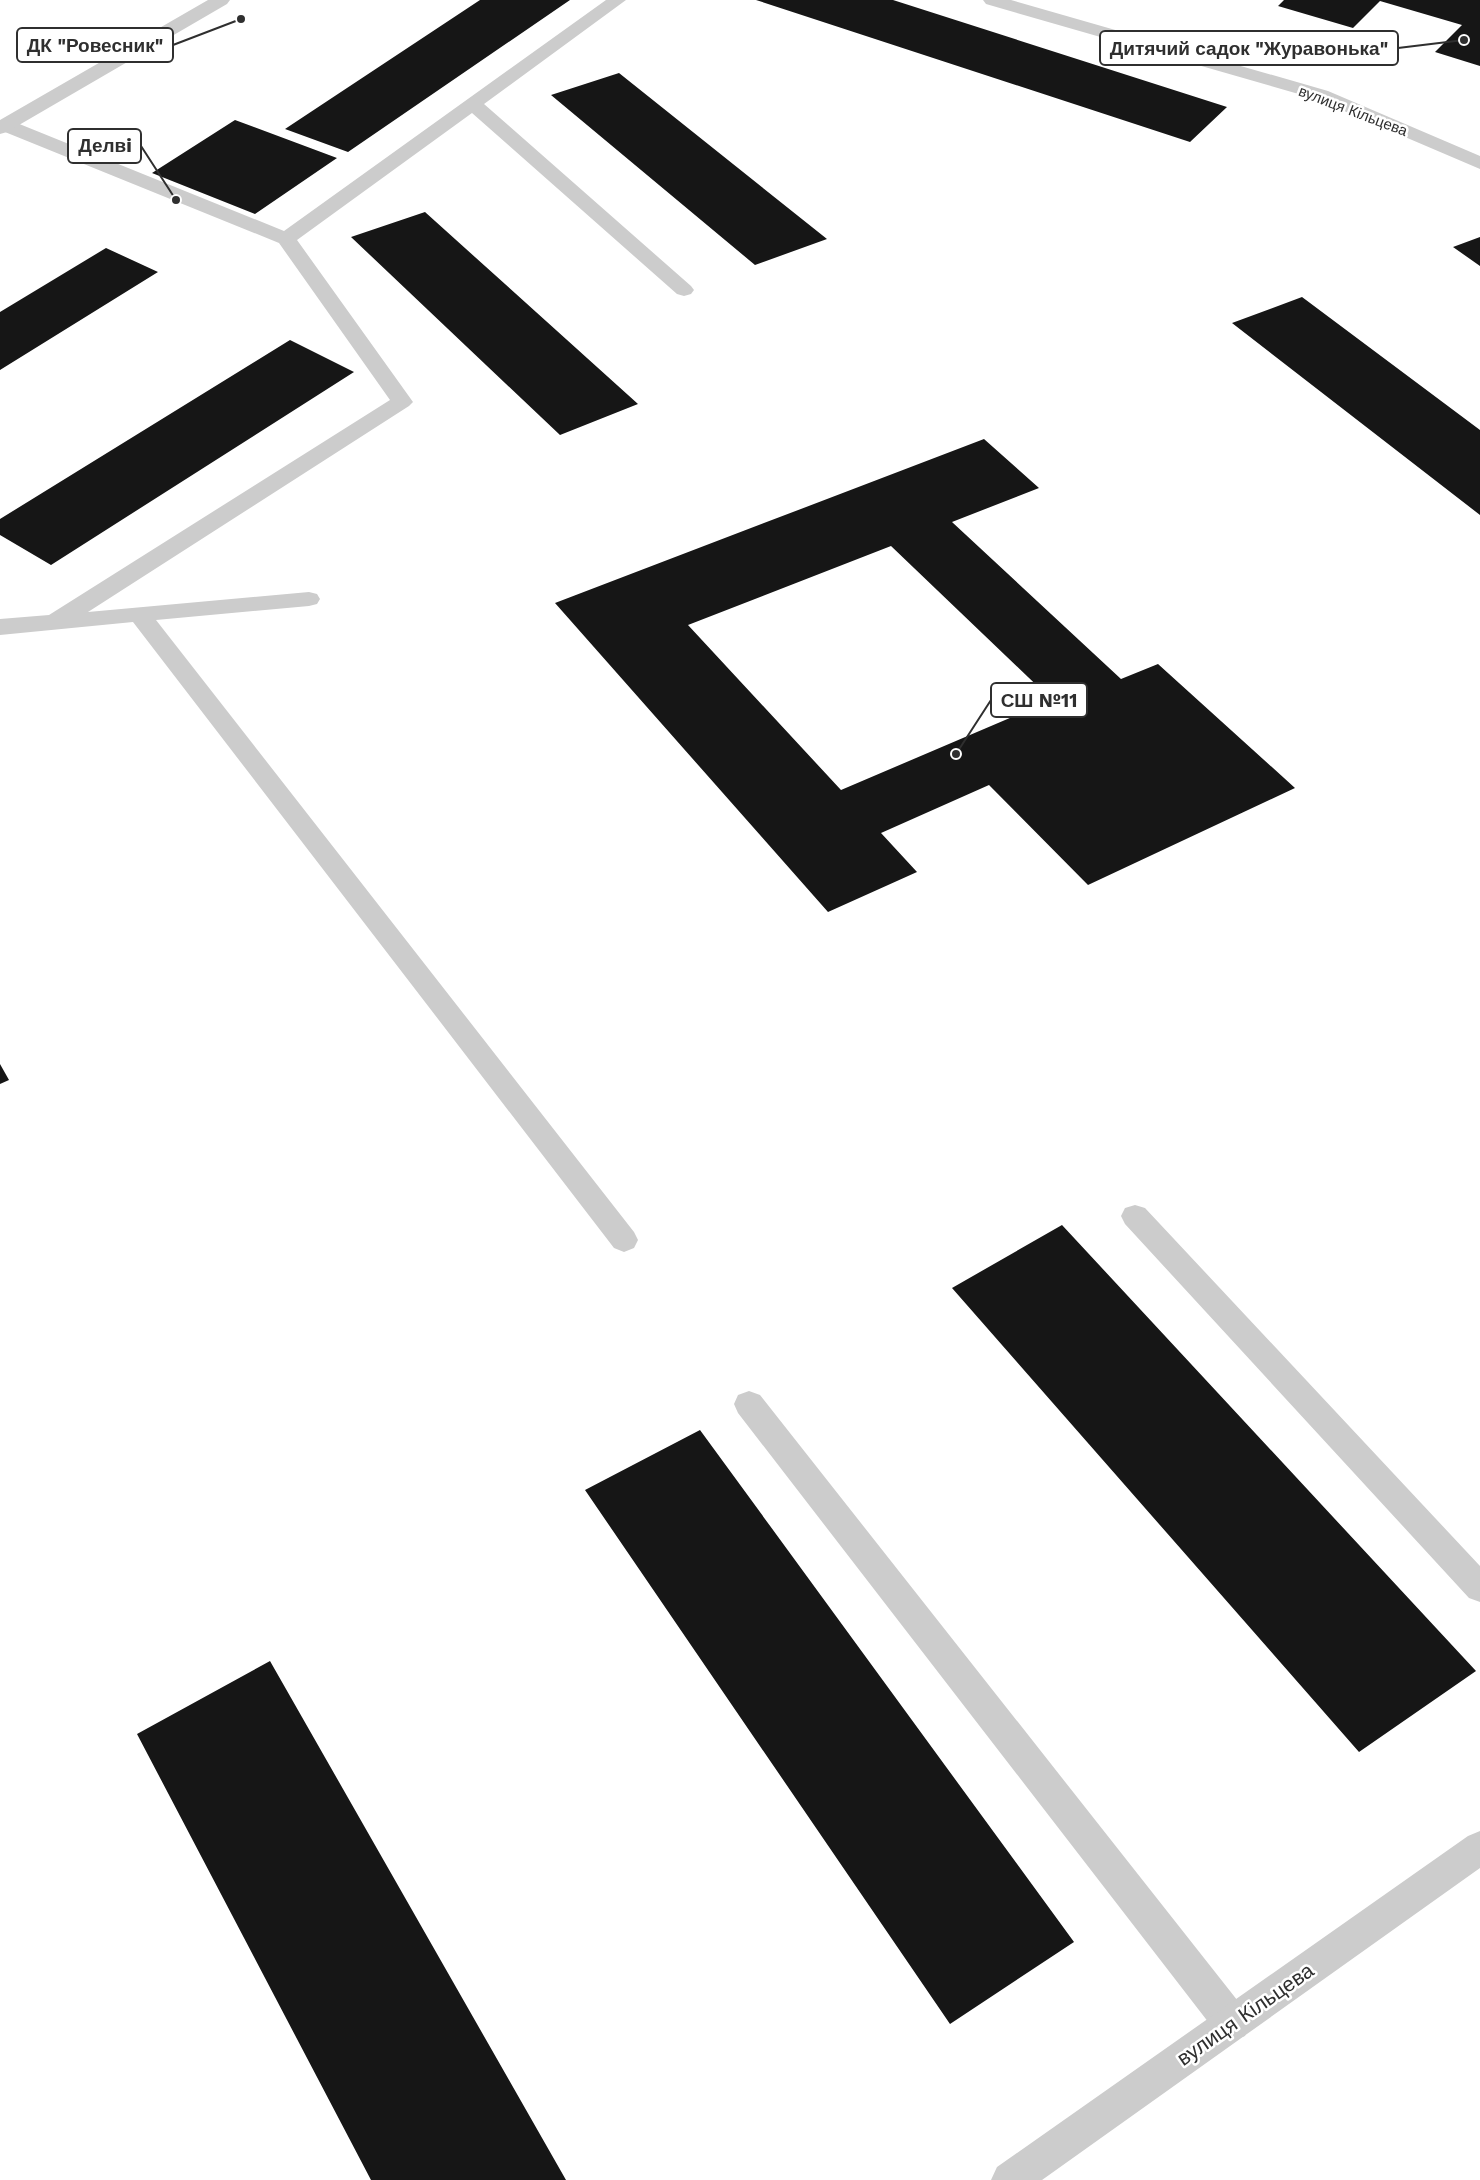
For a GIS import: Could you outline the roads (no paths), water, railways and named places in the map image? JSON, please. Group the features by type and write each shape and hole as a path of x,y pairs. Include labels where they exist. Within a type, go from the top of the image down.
{"street":[{"path":"3,126 221,0"},
{"path":"286,240 617,0"},
{"name":"вулиця Кільцева","path":"992,0 1322,95 1480,163"},
{"path":"473,104 684,290"},
{"path":"3,126 286,240 402,402 55,622"},
{"path":"0,627 309,599"},
{"path":"139,614 624,1240"},
{"path":"1135,1216 1480,1588"},
{"path":"749,1404 1232,2023"},
{"name":"вулиця Кільцева","path":"1010,2180 1480,1848"}],"place":[{"name":"ДК \"Ровесник\"","path":"241,19"},
{"name":"Дитячий садок \"Журавонька\"","path":"1464,40"},
{"name":"Делвi","path":"176,200"},
{"name":"СШ №11","path":"956,754"}]}
